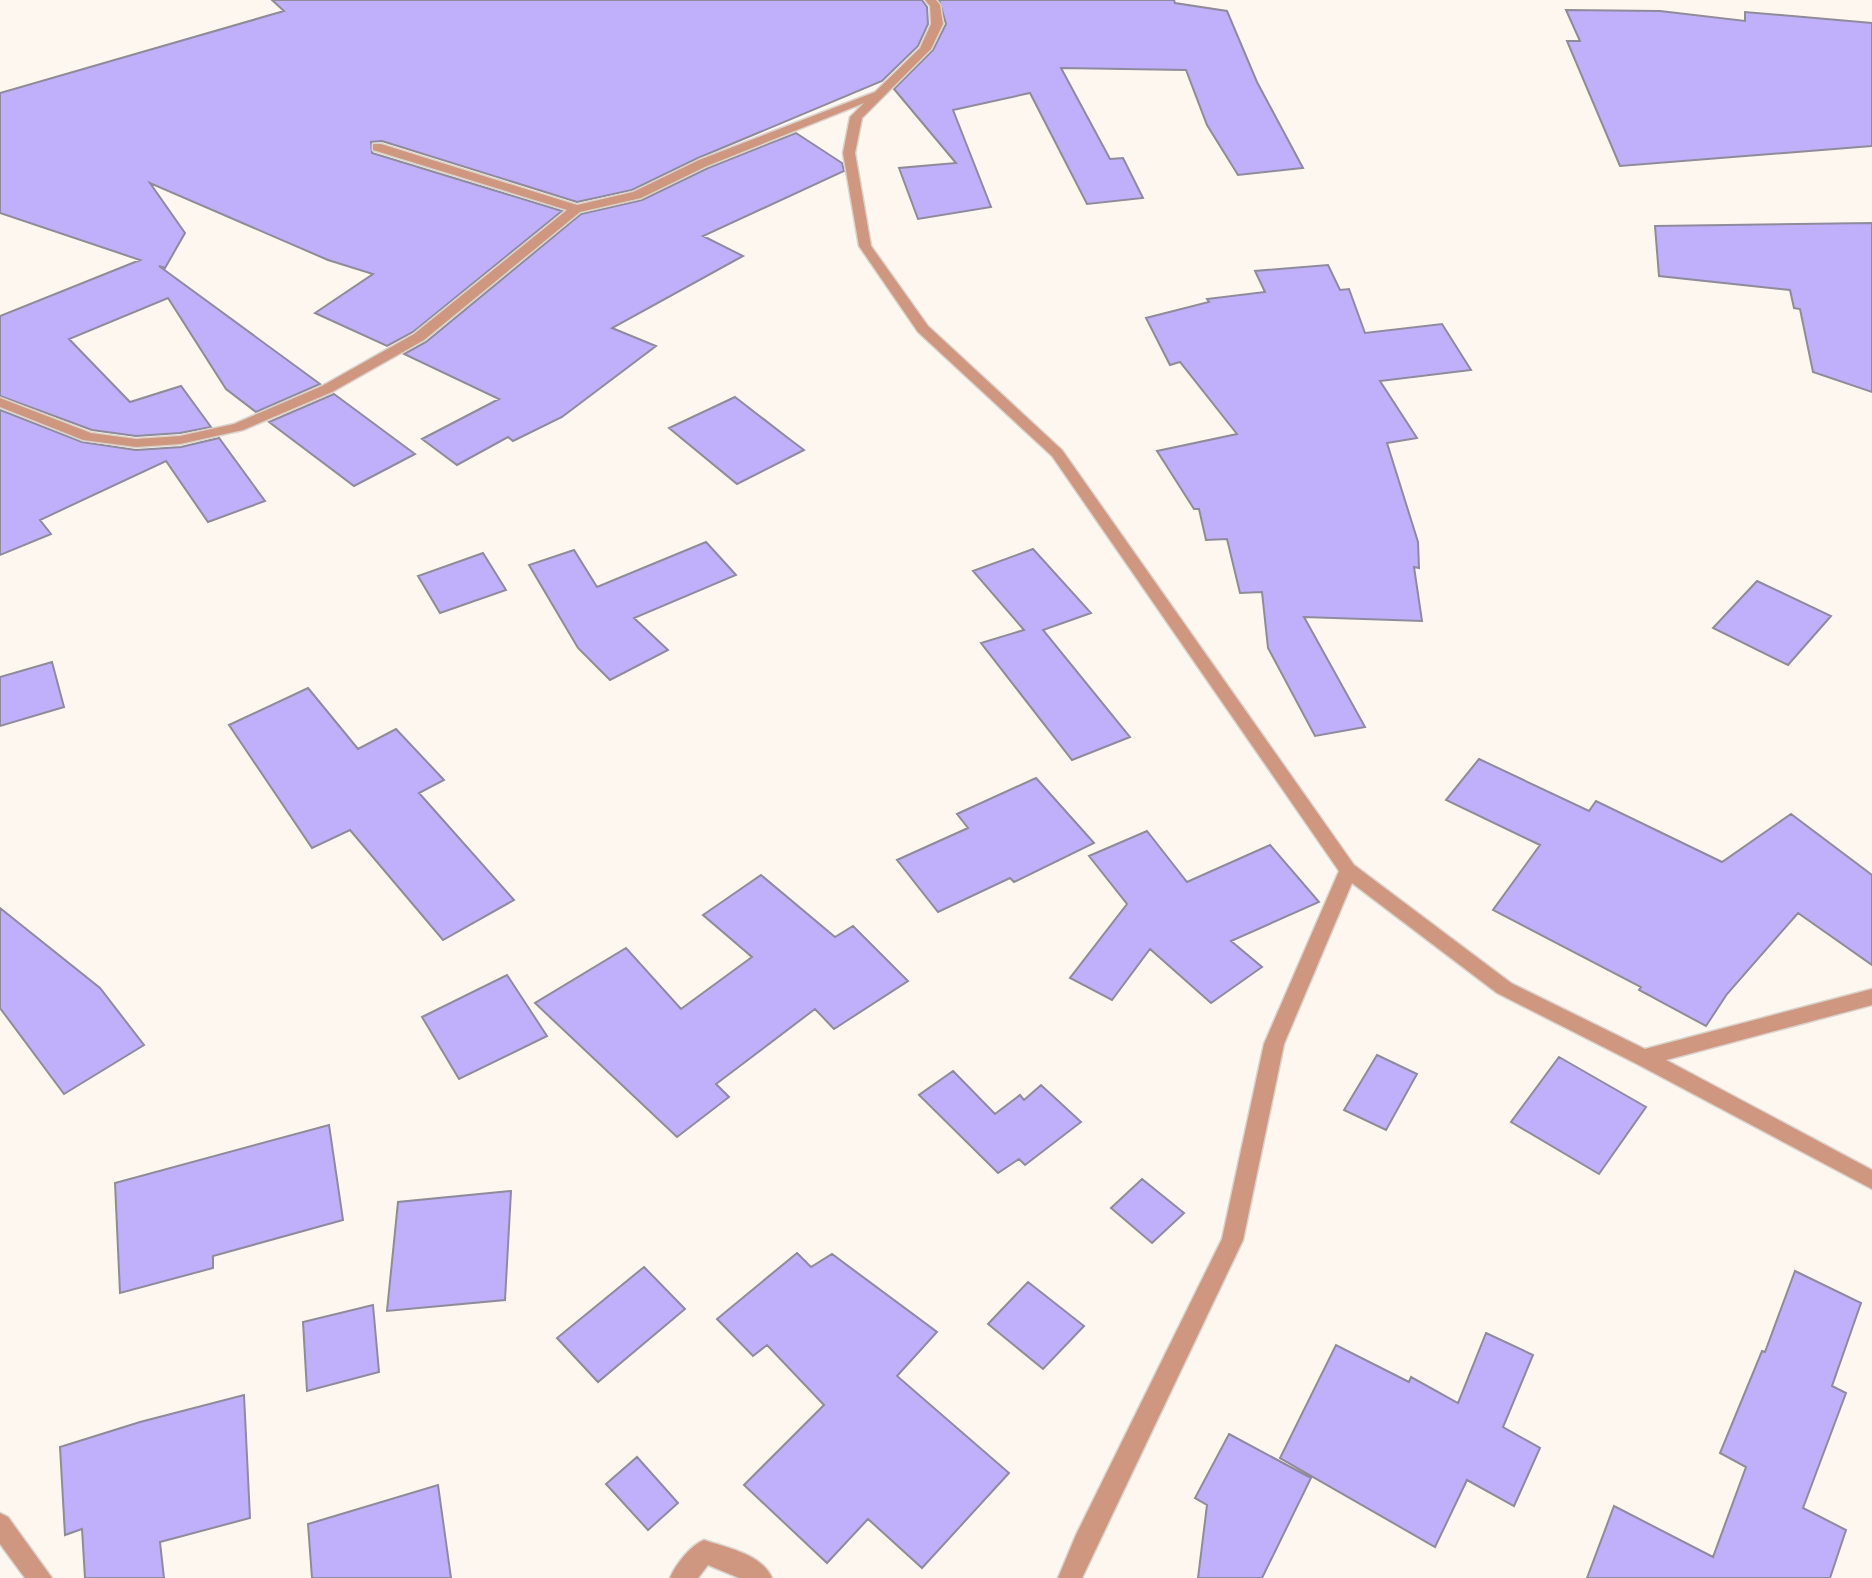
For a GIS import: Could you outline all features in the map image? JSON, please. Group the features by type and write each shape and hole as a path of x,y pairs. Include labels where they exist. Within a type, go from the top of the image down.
{"street":[{"path":"930,0 935,5 937,24 925,49 856,117 849,153 865,246 923,329 1057,453 1348,870 1504,988 1644,1058 1872,1180"},
{"path":"0,402 88,437 136,443 180,440 238,427 327,389 419,337 576,209 637,195 703,163 879,93"},
{"path":"377,147 576,209"},
{"path":"1070,1578 1084,1543 1232,1240 1274,1044 1348,870"},
{"path":"1644,1058 1872,997"},
{"path":"0,1525 40,1578"},
{"path":"682,1578 704,1552 740,1564 760,1578"}],"building":[{"path":"272,0 922,0 927,7 928,24 918,46 882,81 698,158 632,190 577,202 382,141 371,142 372,153 562,211 413,332 387,346 315,313 373,274 328,260 150,183 185,233 165,268 159,266 320,384 256,412 226,389 168,298 69,339 130,402 181,386 211,427 180,433 136,436 92,430 0,396 0,316 140,260 0,213 0,93 284,11"},
{"path":"939,0 1174,0 1175,3 1227,11 1257,82 1303,168 1238,175 1207,125 1186,70 1061,68 1110,159 1123,158 1143,198 1087,204 1030,93 953,110 991,207 918,219 899,168 956,163 894,89 933,50 946,24"},
{"path":"1566,10 1660,11 1745,21 1745,12 1872,23 1872,146 1620,166 1567,41 1580,41"},
{"path":"796,133 842,163 844,171 703,236 743,256 612,328 656,346 562,417 513,441 508,437 457,465 422,439 499,399 404,354 426,342 581,214 642,200 708,168"},
{"path":"1872,223 1872,392 1813,372 1800,309 1794,308 1790,290 1659,276 1655,226"},
{"path":"1328,265 1340,290 1349,289 1365,333 1442,324 1471,370 1380,381 1417,438 1387,443 1418,542 1419,568 1414,567 1422,621 1304,617 1365,727 1315,736 1268,648 1262,592 1240,593 1227,539 1206,540 1199,509 1194,509 1157,451 1237,434 1180,362 1170,365 1146,318 1209,302 1207,299 1265,292 1255,271"},
{"path":"334,394 415,454 354,486 269,422"},
{"path":"735,397 804,450 737,484 669,428"},
{"path":"0,410 82,442 136,450 181,447 219,438 265,501 208,522 166,461 40,520 51,534 0,555"},
{"path":"706,542 736,575 634,618 668,650 610,680 578,648 529,565 574,550 597,587"},
{"path":"1033,549 1091,613 1043,630 1130,737 1072,760 981,643 1024,630 973,571"},
{"path":"483,553 506,590 440,613 418,576"},
{"path":"1757,581 1831,616 1788,665 1713,628"},
{"path":"52,662 64,707 0,726 0,677"},
{"path":"308,688 358,749 396,729 444,780 419,793 514,900 443,940 350,830 312,848 229,725"},
{"path":"1479,759 1589,811 1596,801 1722,862 1791,814 1872,875 1872,965 1798,913 1727,994 1706,1026 1639,990 1641,987 1493,910 1540,845 1446,800"},
{"path":"1036,778 1094,843 1014,882 1010,878 938,912 897,860 968,828 957,814"},
{"path":"1147,831 1187,882 1270,845 1319,902 1231,941 1262,967 1211,1003 1150,949 1112,1000 1070,978 1127,904 1089,856"},
{"path":"761,875 835,937 853,926 908,981 834,1029 815,1009 716,1084 729,1097 677,1137 535,1003 626,948 681,1009 752,957 703,915"},
{"path":"0,908 100,988 144,1045 64,1094 0,1008"},
{"path":"507,975 547,1036 459,1079 422,1017"},
{"path":"1377,1055 1417,1074 1386,1130 1344,1110"},
{"path":"1559,1057 1646,1107 1599,1174 1511,1122"},
{"path":"953,1071 995,1114 1020,1095 1024,1100 1041,1085 1081,1122 1025,1165 1019,1159 998,1173 919,1095"},
{"path":"329,1125 343,1220 213,1256 213,1268 120,1293 115,1183"},
{"path":"1142,1179 1184,1213 1152,1243 1111,1208"},
{"path":"511,1191 505,1300 387,1311 398,1202"},
{"path":"797,1253 811,1267 832,1254 937,1332 897,1376 1009,1473 922,1568 868,1519 827,1563 744,1485 824,1405 767,1345 753,1356 717,1319"},
{"path":"644,1267 685,1309 598,1382 557,1338"},
{"path":"1795,1271 1861,1303 1832,1386 1846,1393 1803,1508 1846,1530 1830,1578 1587,1578 1614,1506 1713,1557 1746,1467 1720,1453 1762,1351 1765,1352"},
{"path":"1028,1282 1084,1326 1043,1369 988,1324"},
{"path":"373,1305 379,1372 307,1391 303,1322"},
{"path":"1486,1333 1533,1355 1503,1427 1540,1448 1514,1506 1467,1480 1435,1547 1280,1458 1336,1345 1409,1382 1411,1377 1458,1403"},
{"path":"244,1395 250,1518 160,1542 164,1578 85,1578 82,1529 65,1535 60,1447 140,1422"},
{"path":"1229,1434 1311,1478 1262,1578 1198,1578 1207,1505 1195,1498"},
{"path":"637,1457 678,1503 648,1530 606,1484"},
{"path":"438,1485 451,1578 312,1578 308,1524"}]}
